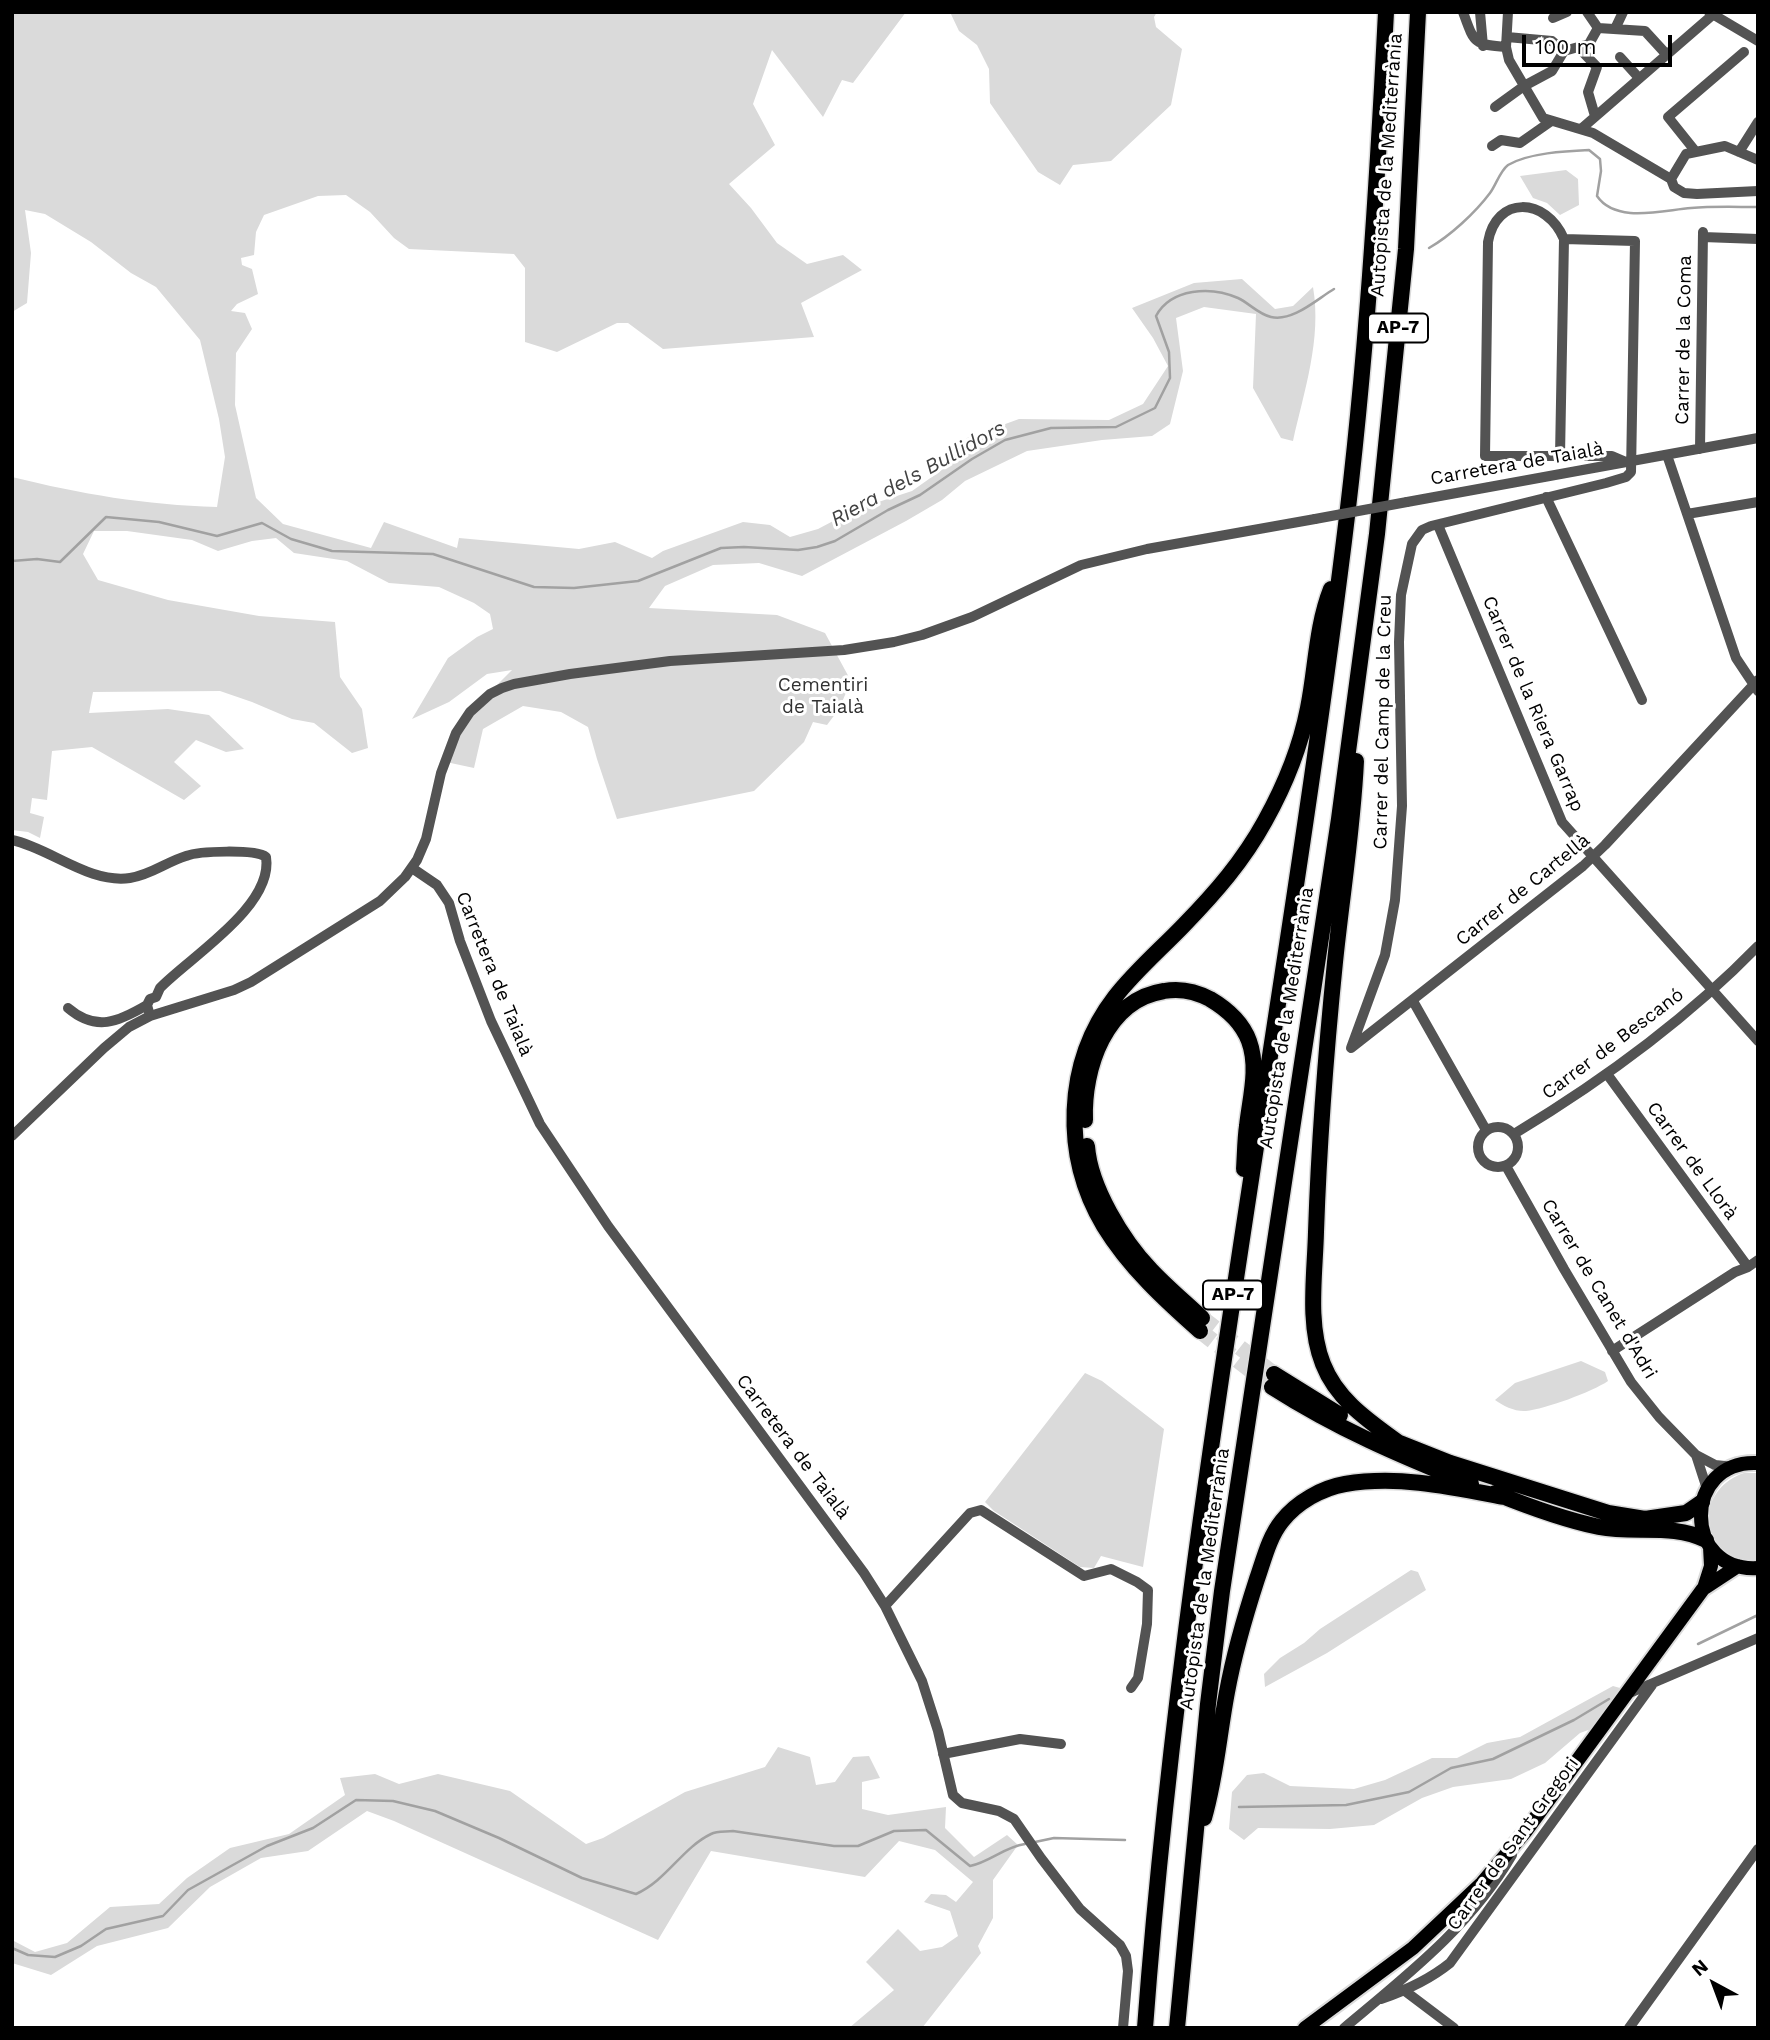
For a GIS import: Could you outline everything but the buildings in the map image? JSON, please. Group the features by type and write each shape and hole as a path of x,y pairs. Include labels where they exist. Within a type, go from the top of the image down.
{"highway":[{"name":"Autopista de la Mediterrània","path":"1145,2028 1175,1708 1236,1276 1301,858 1341,564 1373,250 1385,12"},
{"name":"Autopista de la Mediterrània","path":"1177,2028 1224,1578 1339,819 1377,534 1406,249 1418,12"},
{"path":"1236,1276 1253,1058 1249,1040 1234,1016 1200,994 1183,990 1154,992 1141,997 1116,1016 1098,1047 1084,1111 1087,1153 1102,1194 1122,1232 1149,1269 1201,1325 1164,1299 1126,1257 1104,1226 1089,1197 1080,1169 1074,1123 1075,1090 1091,1039 1114,998 1240,864 1284,788 1297,752 1308,708 1323,609 1341,564"},
{"path":"1363,643 1353,815 1335,962 1317,1198 1315,1323 1318,1349 1338,1391 1357,1412 1399,1443"},
{"path":"1704,1496 1686,1513 1645,1520 1608,1513 1450,1463 1399,1443 1359,1426 1273,1380 1312,1412 1368,1442 1504,1497 1598,1526 1628,1531 1684,1531 1708,1543"},
{"path":"1193,1857 1211,1795 1227,1690 1264,1558 1280,1522 1307,1499 1332,1487 1346,1484 1390,1480 1438,1484 1504,1497"}],"main road":[{"path":"1704,1496 1720,1475 1734,1467 1758,1464"},
{"name":"Carrer de Sant Gregori","path":"1305,2028 1413,1948 1482,1883 1525,1832 1703,1589 1711,1566 1708,1543 1700,1521 1704,1496"},
{"path":"1708,1543 1720,1558 1738,1566 1758,1568"},
{"name":"Carrer de Sant Gregori","path":"1703,1589 1738,1566"}],"street":[{"path":"1462,12 1471,36 1481,44 1552,41 1564,51"},
{"path":"1480,12 1481,44"},
{"path":"1508,12 1506,42 1509,60 1543,118 1592,133 1671,178 1674,187 1684,193 1758,191"},
{"path":"1553,19 1567,12"},
{"path":"1587,12 1598,28"},
{"path":"1615,29 1623,12"},
{"path":"1581,129 1713,13 1758,41"},
{"path":"1598,28 1645,31 1667,55"},
{"path":"1495,107 1524,86 1552,71 1564,51 1584,46 1598,28"},
{"path":"1584,46 1597,67 1588,92 1595,116"},
{"path":"1696,152 1668,117 1744,52"},
{"path":"1620,57 1639,78"},
{"path":"1492,146 1501,140 1520,144 1550,122"},
{"path":"1739,152 1758,122"},
{"path":"1671,178 1686,154 1725,146 1758,160"},
{"path":"1560,456 1564,239 1554,220 1537,209 1515,208 1495,222 1488,242 1486,330 1485,456 1560,456 1612,456 1630,461 1635,241 1564,239"},
{"name":"Carrer de la Coma","path":"1700,449 1703,234 1758,239"},
{"name":"Carretera de Taialà","path":"148,1011 172,1008 234,990 270,971 380,901 412,868 426,839 441,773 456,733 470,712 490,694 502,688 603,669 670,661 844,650 894,642 972,617 1040,583 1092,562 1147,549 1758,438"},
{"path":"1667,455 1736,658 1756,685"},
{"name":"Carretera de Taialà","path":"1435,525 1626,477 1631,472 1630,461"},
{"path":"1546,497 1642,700"},
{"path":"1687,514 1758,502"},
{"name":"Carrer de la Riera Garrap","path":"1435,525 1562,822 1758,1041"},
{"name":"Carrer del Camp de la Creu","path":"1351,1048 1385,955 1395,900 1402,806 1399,642 1401,595 1412,544 1422,530 1435,525"},
{"name":"Carrer de Cartellà","path":"1351,1048 1592,857 1756,685"},
{"path":"12,840 27,843 87,871 127,879 153,872 191,854 253,852 266,857 264,882 259,892 231,925 160,988 156,997"},
{"name":"Carretera de Taialà","path":"412,868 437,885 449,904 460,942 491,1021 540,1124 608,1226 864,1573 885,1606 930,1700 948,1780 955,1797 964,1804 999,1811 1014,1819 1080,1909 1120,1945 1126,1956 1128,1971 1124,2028"},
{"name":"Carrer de Bescanó","path":"1514,1134 1566,1102 1658,1036 1758,946"},
{"path":"12,1136 115,1038 148,1011 150,999 156,997 167,1001 172,1008"},
{"path":"1413,1001 1486,1130"},
{"path":"68,1008 79,1017 100,1023 148,1011"},
{"name":"Carrer de Llorà","path":"1607,1074 1748,1267"},
{"path":"1503,1127 1514,1134 1518,1152 1512,1163 1493,1167 1482,1160 1478,1154 1478,1141 1486,1130 1503,1127"},
{"name":"Carrer de Canet d'Adri","path":"1506,1166 1631,1382 1659,1417 1696,1455 1716,1465 1734,1467"},
{"path":"1612,1351 1758,1260"},
{"name":"Carrer de Canet d'Adri","path":"1696,1455 1704,1496"},
{"path":"885,1606 970,1513 981,1510 1084,1576 1111,1569 1148,1590 1147,1623 1138,1678 1131,1688"},
{"path":"1625,1695 1758,1638"},
{"name":"Carrer de Sant Gregori","path":"1400,1987 1441,1970 1458,1953 1652,1685"},
{"path":"943,1755 1020,1740 1062,1744"},
{"name":"Carrer de Sant Gregori","path":"1400,1987 1471,1914 1505,1867 1525,1832"},
{"path":"1629,2028 1758,1849"},
{"path":"1345,2028 1381,1998 1400,1987 1454,2028"}],"green space":[{"name":"Cementiri de Taialà","path":"12,12 906,12 853,83 842,80 823,117 772,50 753,104 775,145 729,184 777,243 807,264 843,255 862,270 801,303 814,337 663,349 628,323 617,323 557,352 525,342 525,268 514,254 409,249 394,238 370,212 346,195 318,196 264,215 256,232 254,255 241,258 242,265 252,269 258,294 237,304 231,311 245,313 252,329 236,353 235,405 256,498 283,524 371,548 384,522 457,548 459,538 579,549 615,542 652,558 663,551 743,522 770,525 790,537 818,529 854,510 912,491 953,462 967,438 1019,419 1109,420 1143,404 1168,366 1132,308 1194,283 1242,279 1275,309 1293,306 1313,287 1314,345 1293,441 1281,438 1253,388 1256,314 1204,307 1176,318 1183,371 1170,424 1152,436 1027,451 965,481 942,500 906,521 802,576 759,563 713,565 665,586 649,608 777,615 825,633 851,681 839,709 827,725 813,722 804,742 754,791 617,819 588,727 561,712 523,706 483,729 474,768 446,762 457,725 512,670 487,674 449,702 412,719 448,658 493,629 490,614 474,603 439,587 389,583 347,561 294,553 276,538 252,541 218,551 192,540 127,531 94,531 83,554 98,580 168,600 259,616 335,622 340,677 362,709 368,748 352,753 314,723 292,719 220,691 93,692 89,713 168,709 209,715 244,749 226,752 196,740 174,762 201,786 184,800 92,747 52,751 47,800 32,798 30,813 44,817 40,838 28,832 12,830 12,477 113,498 217,507 225,457 200,340 156,287 45,214 25,210 31,253 27,303 12,312"},
{"path":"950,12 1157,12 1154,17 1156,27 1182,49 1171,105 1111,161 1073,165 1060,185 1038,172 990,103 989,69 977,45 959,31"},
{"path":"1566,170 1578,179 1579,205 1560,215 1547,203 1533,198 1520,176"},
{"path":"1581,1361 1605,1372 1608,1381 1568,1399 1526,1411 1518,1411 1495,1400 1515,1383"},
{"path":"1085,1373 1102,1381 1164,1429 1143,1567 1101,1556 1094,1568 1080,1567 994,1511 985,1502"},
{"path":"1744,1473 1758,1473 1758,1562 1736,1559 1722,1551 1708,1528 1708,1514 1719,1490"},
{"path":"1411,1570 1418,1572 1426,1590 1327,1653 1265,1687 1264,1674 1280,1658"},
{"path":"1613,1686 1620,1688 1594,1728 1580,1733 1545,1763 1511,1779 1453,1787 1422,1798 1374,1825 1330,1829 1258,1828 1244,1840 1229,1829 1232,1792 1247,1775 1264,1773 1290,1786 1354,1789 1385,1780 1432,1758 1457,1758 1487,1743 1520,1737"},
{"path":"778,1747 810,1757 816,1785 835,1782 853,1757 869,1756 880,1778 862,1782 862,1809 888,1815 946,1807 945,1828 974,1857 1007,1835 1018,1845 993,1880 993,1918 978,1946 981,1953 922,2028 849,2028 894,1990 866,1962 898,1929 920,1951 942,1947 958,1936 950,1911 924,1902 931,1894 946,1895 956,1902 973,1882 935,1850 899,1841 865,1877 711,1851 658,1940 367,1811 308,1851 261,1858 210,1887 168,1928 97,1946 51,1975 12,1963 12,1940 35,1952 67,1943 110,1907 159,1904 187,1878 230,1848 289,1834 345,1795 340,1778 375,1774 399,1784 438,1774 510,1791 586,1844 603,1838 685,1792 765,1767"}],"waterway":[{"name":"Riera dels Bullidors","path":"1429,248 1454,231 1477,208 1508,165 1547,153 1589,150 1600,159 1597,196 1605,205 1616,210 1641,213 1699,207 1758,207"},
{"name":"Riera dels Bullidors","path":"12,561 37,559 60,562 106,517 159,522 217,536 262,523 291,539 332,551 433,554 534,587 574,588 638,581 721,548 798,550 817,547 835,541 920,495 1005,440 1051,428 1116,427 1155,408 1170,378 1169,352 1156,316 1171,300 1181,295 1204,291 1227,294 1266,316 1279,318 1296,313 1334,289"},
{"path":"1698,1644 1758,1615"},
{"path":"1239,1807 1346,1805 1409,1792 1451,1768 1493,1759 1574,1720 1609,1699"},
{"path":"12,1948 28,1955 55,1957 81,1946 106,1929 163,1916 188,1890 267,1846 313,1828 356,1800 393,1801 435,1811 582,1878 636,1894 657,1881 691,1847 719,1832 733,1831 834,1846 858,1846 894,1831 926,1830 970,1866 1025,1844"},
{"path":"1035,1842 1054,1838 1125,1840"}],"tunnel":[{"path":"1202,1318 1274,1374"},
{"path":"1200,1331 1272,1387"}]}
